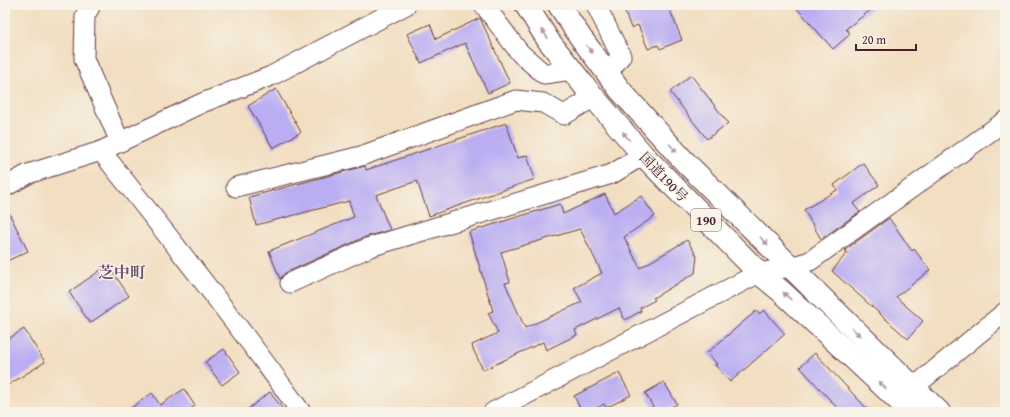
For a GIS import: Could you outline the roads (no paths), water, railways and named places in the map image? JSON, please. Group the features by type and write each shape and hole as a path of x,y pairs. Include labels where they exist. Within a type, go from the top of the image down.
{"highway":[{"name":"国道190号","path":"526,5 548,40 643,155 759,273 907,400 939,412"},
{"name":"国道190号","path":"559,5 581,38 620,90 684,161 790,267 907,400"}],"street":[{"path":"91,5 85,16 84,59 120,142"},
{"path":"5,187 28,174 101,151 202,103 271,76 406,5"},
{"path":"484,5 520,53 544,74 572,70"},
{"path":"596,5 621,56 607,74"},
{"path":"236,187 361,156 516,100 543,102 564,115 594,97"},
{"path":"493,412 759,273 790,267 810,261 1005,121"},
{"path":"101,151 203,281 301,412"},
{"path":"290,282 370,247 612,174 643,155"},
{"path":"907,400 1005,312"}],"district":[{"name":"芝中町","path":"122,272"}]}
